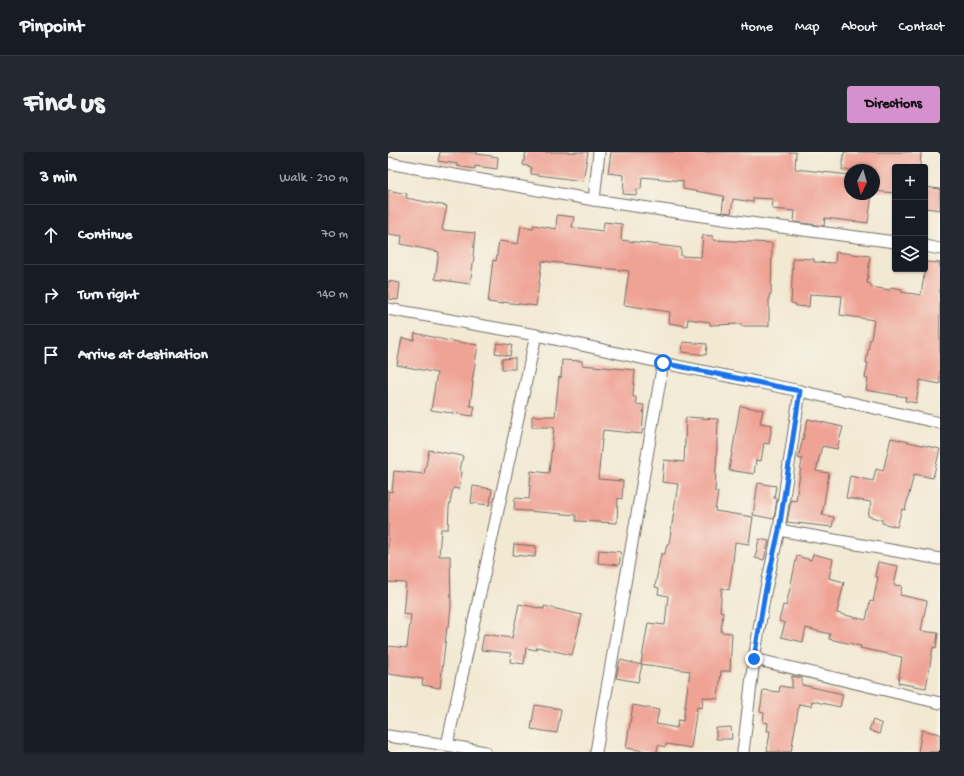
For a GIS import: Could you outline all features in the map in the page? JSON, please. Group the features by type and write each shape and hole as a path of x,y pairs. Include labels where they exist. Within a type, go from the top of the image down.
{"street":[{"path":"594,200 600,152"},
{"path":"388,163 594,200 757,224 892,242"},
{"path":"928,247 940,249"},
{"path":"388,309 536,334 940,423"},
{"path":"447,745 536,334"},
{"path":"596,752 663,363"},
{"path":"742,752 754,659 765,593 779,530 800,391"},
{"path":"779,530 940,559"},
{"path":"754,659 940,703"},
{"path":"388,736 485,752"}],"building":[{"path":"440,152 477,152 477,154 498,157 497,169 475,166 475,169 457,166 458,164 438,161"},
{"path":"526,152 588,152 583,181 531,174 531,167 523,165"},
{"path":"611,152 796,152 795,169 844,174 844,200 871,200 868,223 825,218 824,226 794,222 795,211 772,209 773,199 753,198 753,202 733,199 731,213 722,212 724,196 683,189 683,181 642,177 641,189 637,189 637,195 623,194 624,175 608,173"},
{"path":"844,152 921,152 920,164 892,164 892,193 880,192 880,164 844,164 844,170 842,170"},
{"path":"928,187 940,189 940,210 928,208"},
{"path":"388,190 407,194 406,198 447,206 442,230 475,233 474,257 470,284 435,279 439,252 401,244 402,236 388,234"},
{"path":"557,215 574,217 572,227 603,231 604,222 622,224 621,240 681,248 681,256 701,257 703,235 713,236 713,240 772,243 769,326 741,326 741,324 710,325 710,322 688,319 687,326 669,323 670,312 624,305 629,271 542,261 536,306 503,302 503,304 488,302 493,260 496,261 499,241 518,244 521,226 533,228 534,225 556,229"},
{"path":"836,252 870,256 867,283 871,284 871,287 890,290 891,287 902,289 901,292 921,295 925,272 928,272 928,262 940,263 940,384 920,380 916,403 905,401 906,397 866,390 868,379 865,378 868,363 866,363 874,320 840,315 842,296 810,294 809,307 796,306 796,304 791,303 793,258 814,259 814,262 835,263"},
{"path":"388,281 400,283 398,300 388,299"},
{"path":"415,333 445,340 478,345 470,406 475,406 473,416 431,410 437,373 397,365 402,338 414,340"},
{"path":"683,342 707,344 706,355 682,352"},
{"path":"497,343 512,345 510,356 495,353"},
{"path":"515,358 515,369 502,369 502,359"},
{"path":"562,360 582,361 582,365 635,370 633,397 636,397 636,404 644,405 642,434 603,430 598,479 623,481 622,499 618,498 617,523 576,521 576,515 514,510 515,498 529,499 531,471 549,473 554,427 532,427 532,416 555,416 559,377 561,378"},
{"path":"740,406 763,410 760,423 772,425 769,444 764,443 761,461 756,460 754,474 729,470"},
{"path":"686,417 718,419 715,492 718,492 715,511 753,517 749,544 735,542 729,590 722,588 720,611 723,612 721,632 732,633 730,671 721,671 718,699 703,697 702,708 697,707 691,748 666,744 665,747 658,745 657,752 651,752 626,748 633,705 659,710 656,724 677,728 678,720 683,721 690,671 641,664 648,623 665,625 668,596 658,594 659,588 655,587 661,554 665,554 667,544 669,544 678,484 662,482 664,460 684,462"},
{"path":"808,419 843,427 837,449 822,446 816,471 829,473 822,515 834,517 832,527 787,522 791,500 796,501 802,459 798,458"},
{"path":"891,438 940,449 933,478 914,474 905,510 902,509 897,527 882,523 882,520 868,516 871,502 846,498 850,476 873,481 876,469 883,471"},
{"path":"429,450 463,456 459,489 453,488 449,507 448,529 441,529 439,556 450,556 451,606 440,688 422,685 423,679 388,674 388,646 407,648 411,615 403,614 406,583 388,582 388,491 392,492 394,471 424,474"},
{"path":"758,483 776,486 774,498 777,499 774,519 753,515"},
{"path":"473,486 492,489 490,505 471,503"},
{"path":"759,539 769,541 764,560 755,558"},
{"path":"514,544 536,546 535,557 513,555"},
{"path":"599,550 621,552 619,565 598,563"},
{"path":"813,554 833,559 829,578 844,582 837,613 866,620 870,601 873,602 878,577 875,576 878,562 898,566 894,585 902,586 900,595 927,601 921,631 938,633 936,648 933,647 926,688 898,683 902,657 860,648 861,646 829,639 830,634 806,628 803,642 781,637 785,623 779,621 783,605 786,606 797,556 811,560"},
{"path":"519,604 544,609 544,606 582,615 572,655 537,647 536,650 526,648 524,664 510,662 511,653 481,650 484,634 512,638"},
{"path":"620,660 642,665 638,682 616,678"},
{"path":"792,676 802,678 802,685 843,694 840,707 812,701 811,706 799,704 791,752 767,752 770,731 767,731 768,723 763,722 764,713 760,712 763,690 779,692 780,686 792,688"},
{"path":"535,705 561,709 557,733 531,729"},
{"path":"873,720 882,724 879,734 869,730"},
{"path":"731,727 732,739 716,739 716,728"},
{"path":"922,730 940,734 940,752 918,752"}],"route":[{"path":"663,363 800,391 779,530 765,593 754,659"}]}
